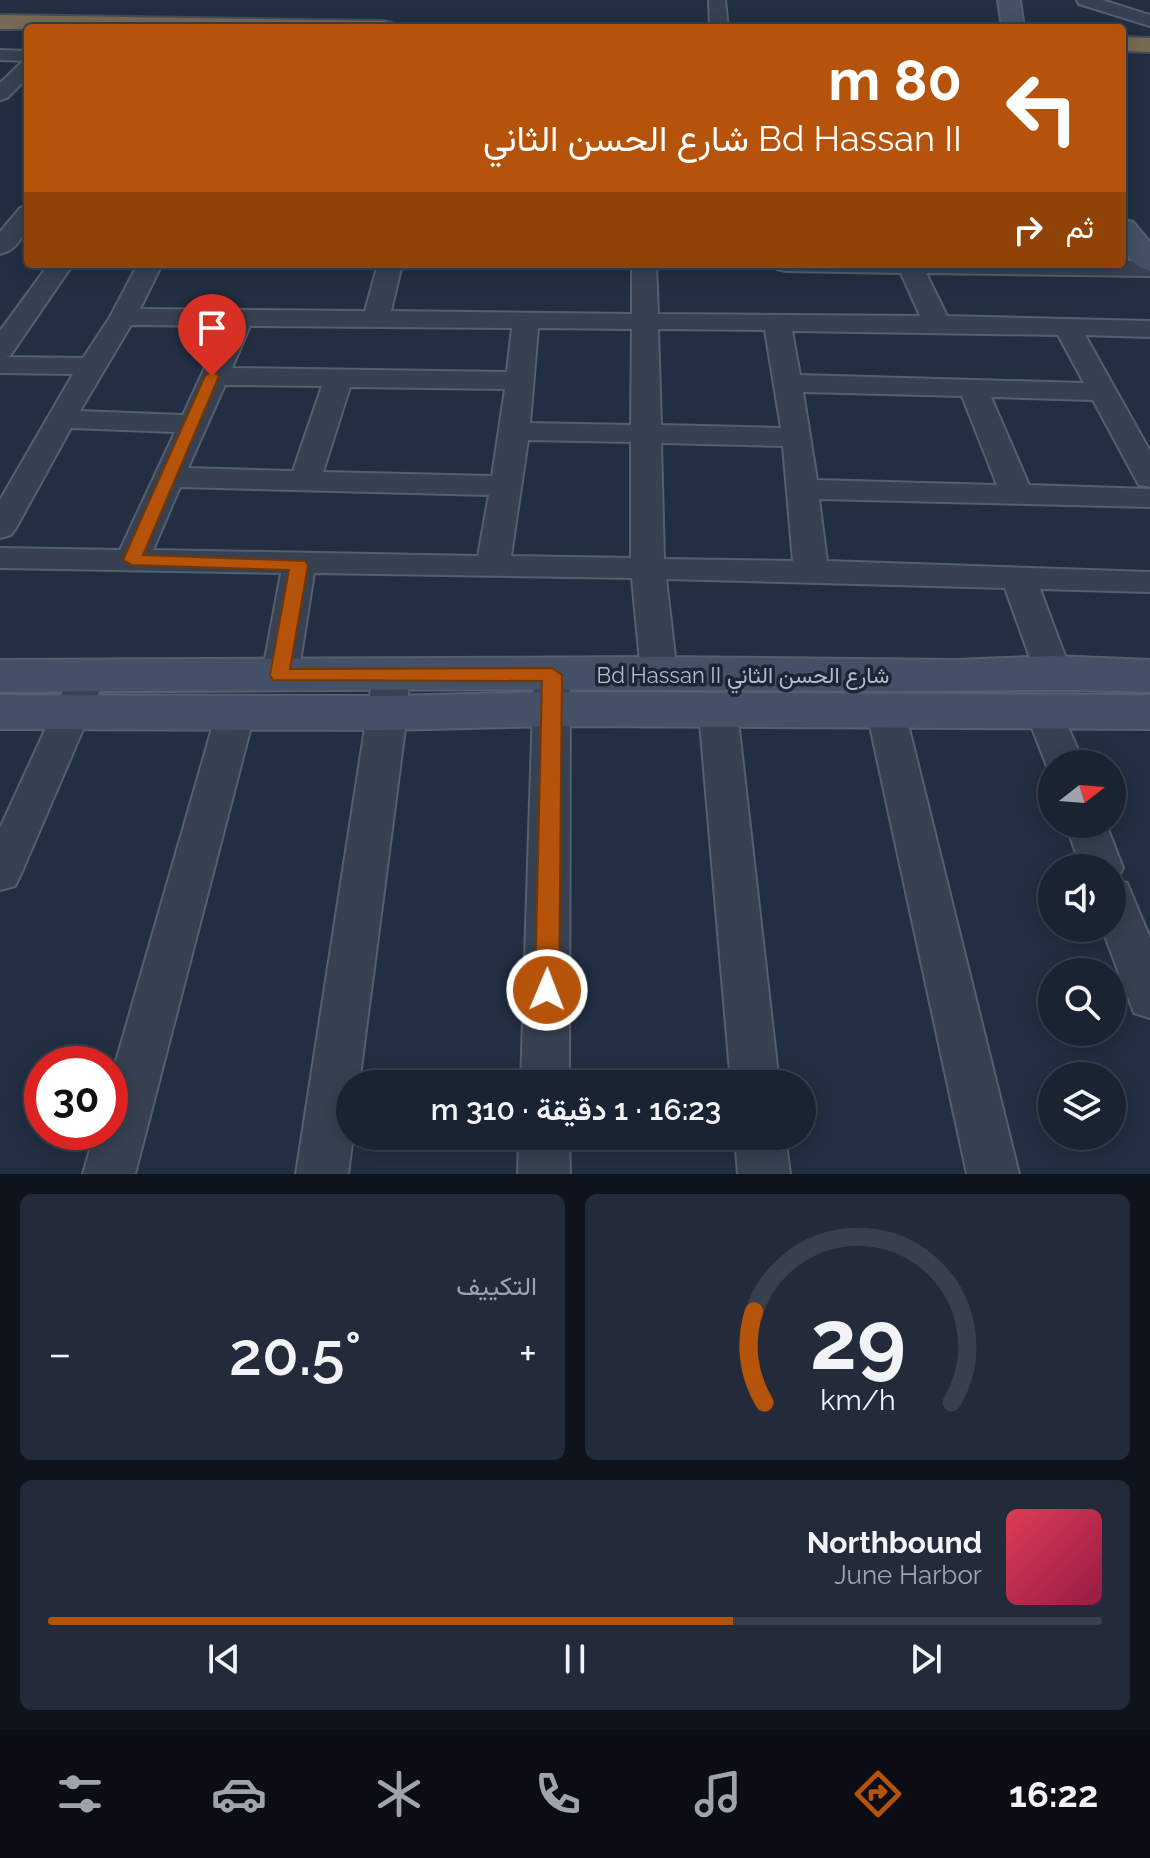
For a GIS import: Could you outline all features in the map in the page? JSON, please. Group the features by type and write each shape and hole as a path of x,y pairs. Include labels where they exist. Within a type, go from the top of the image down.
{"highway":[{"path":"0,22 128,24"},
{"path":"0,30 24,31"},
{"path":"1126,44 1150,45"},
{"path":"1126,52 1150,52"}],"street":[{"path":"717,0 719,24"},
{"path":"1009,0 1012,24"},
{"path":"1031,0 1034,24"},
{"path":"1086,0 1150,7"},
{"path":"1086,0 1150,21"},
{"path":"0,55 24,56"},
{"path":"0,94 24,71"},
{"path":"0,247 24,218"},
{"path":"1126,233 1150,262"},
{"path":"0,256 24,256"},
{"path":"0,350 58,268"},
{"path":"0,528 12,483 60,419 123,317 148,268"},
{"path":"376,320 389,268"},
{"path":"644,268 648,570 659,673"},
{"path":"911,268 937,324"},
{"path":"1113,268 1150,269"},
{"path":"123,317 777,322 1150,329"},
{"path":"132,560 190,424 241,317"},
{"path":"493,565 515,431 526,321"},
{"path":"777,322 797,437 811,571"},
{"path":"1067,327 1150,478"},
{"path":"0,365 91,366"},
{"path":"212,376 518,381"},
{"path":"305,480 339,377"},
{"path":"788,383 1103,392"},
{"path":"973,388 1017,495"},
{"path":"60,419 190,424"},
{"path":"515,431 797,437"},
{"path":"167,477 505,486"},
{"path":"802,489 1150,498"},
{"path":"0,558 811,571 1150,582"},
{"path":"280,675 299,565"},
{"path":"1019,579 1061,750"},
{"name":"Bd Hassan II شارع الحسن الثاني","path":"553,692 659,673 955,676 1150,712"},
{"name":"Bd Hassan II شارع الحسن الثاني","path":"0,712 78,695 280,675 390,694"},
{"name":"Bd Hassan II شارع الحسن الثاني","path":"0,676 78,695 236,711 390,694 553,692 718,711 886,712 1150,676"},
{"path":"545,1070 553,692"},
{"path":"322,1174 390,694"},
{"path":"0,874 78,695"},
{"path":"109,1174 236,711"},
{"path":"718,711 754,1070"},
{"path":"886,712 993,1174"},
{"path":"1126,933 1150,999"},
{"path":"544,1150 544,1174"},
{"path":"761,1150 764,1174"}],"route":[{"path":"212,376 132,560 299,565 280,675 552,675 547,990"}]}
